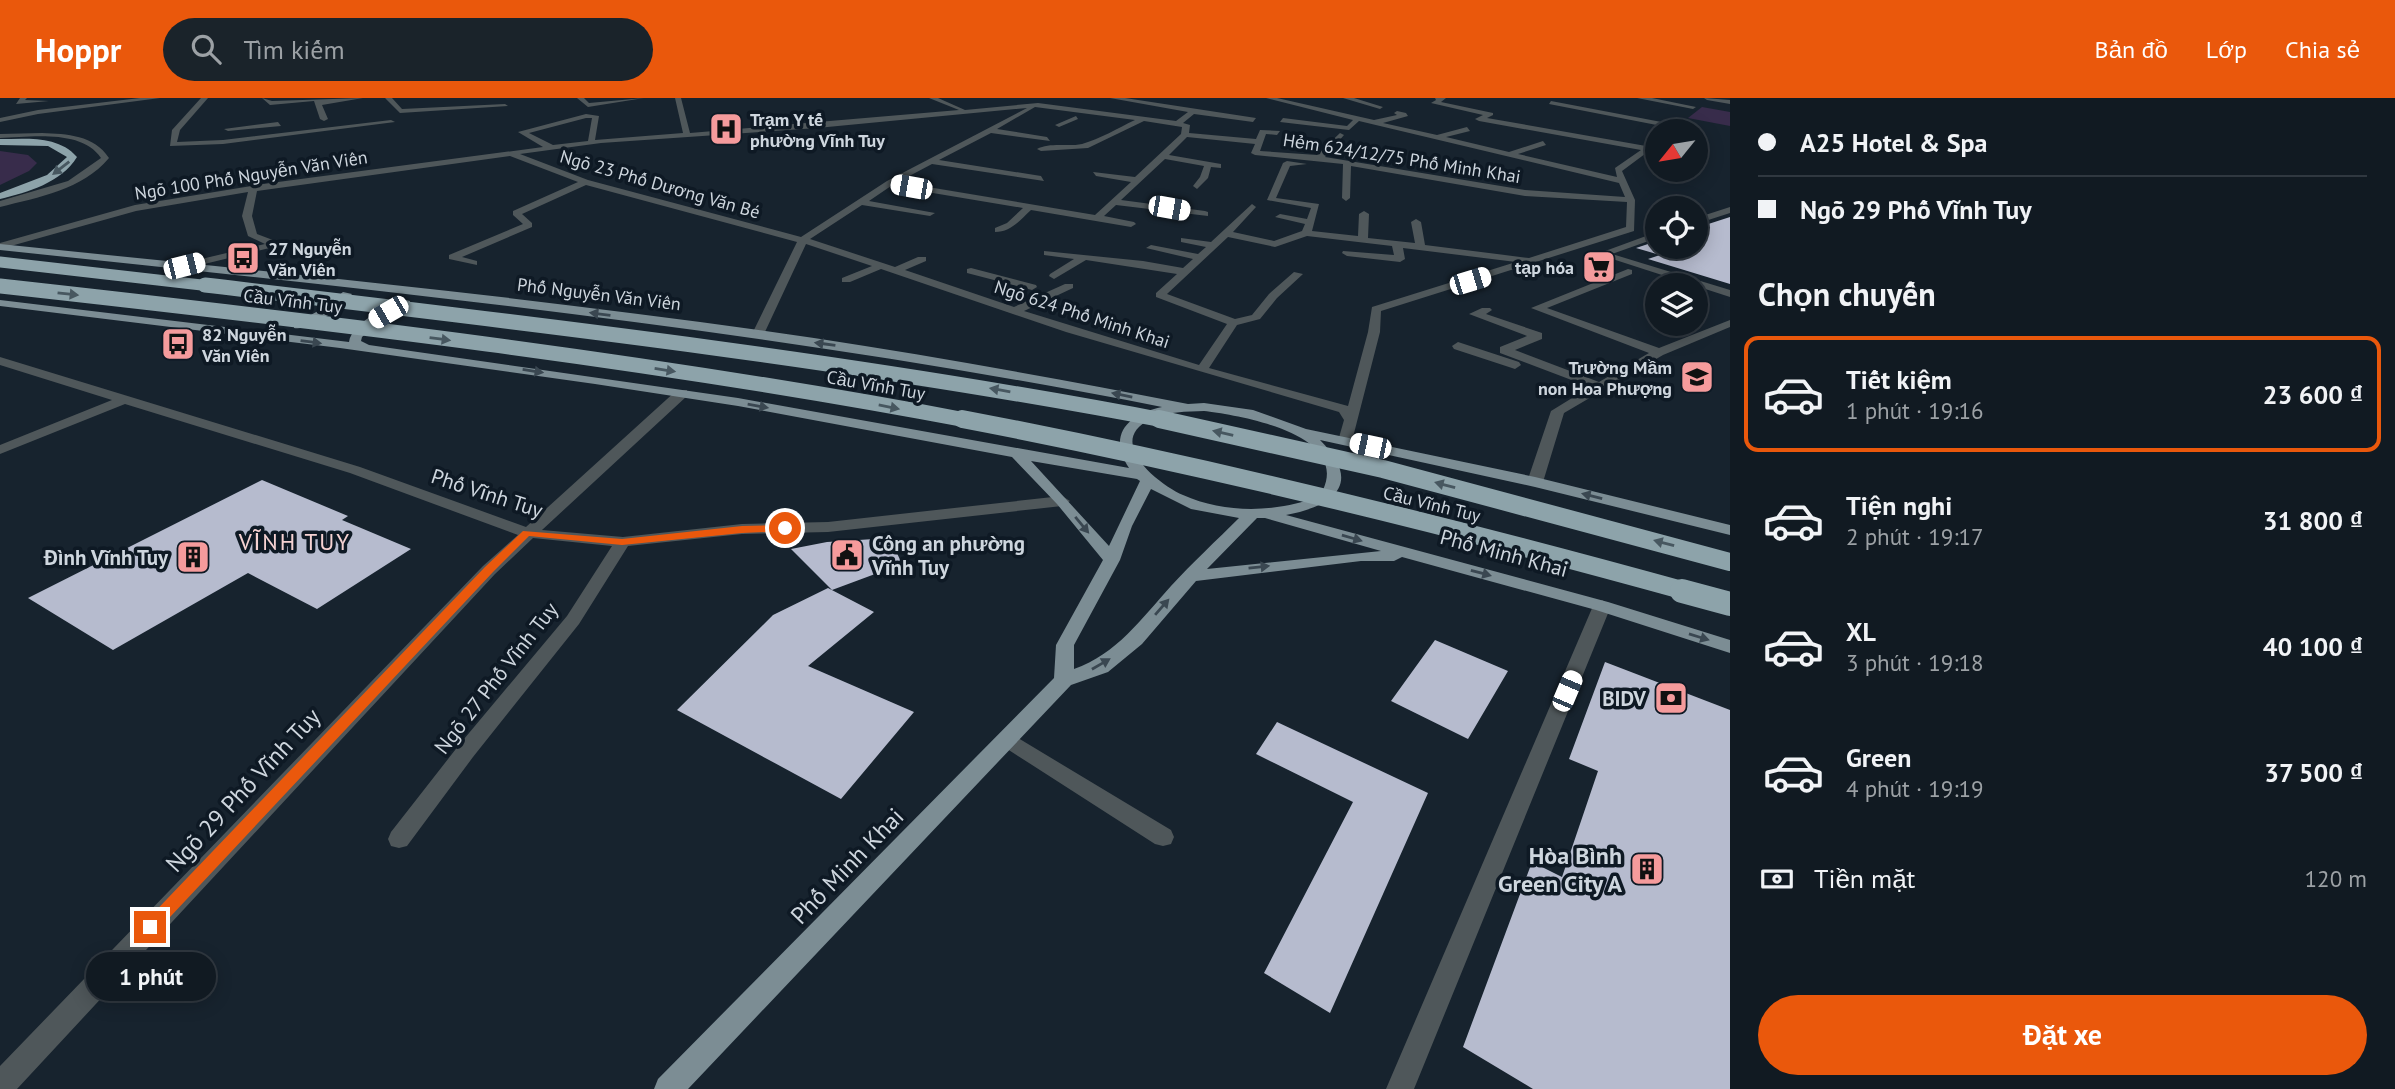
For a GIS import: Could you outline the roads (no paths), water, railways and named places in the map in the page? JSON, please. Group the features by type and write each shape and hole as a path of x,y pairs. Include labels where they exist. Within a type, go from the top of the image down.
{"highway":[{"path":"0,142 49,145 66,150 72,157 66,167 56,173 29,187 0,196"},
{"name":"Cầu Vĩnh Tuy","path":"0,262 167,279 698,344 957,383 1175,422 1412,476 1730,562"},
{"name":"Cầu Vĩnh Tuy","path":"0,286 550,353 831,396 1041,435 1280,485 1730,604"}],"main road":[{"name":"Phố Nguyễn Văn Viên","path":"0,246 443,294 758,334 994,370 1189,408"},
{"path":"265,336 291,329 324,312 347,295 350,288 344,283"},
{"path":"368,349 355,343 356,336 373,321 402,304 443,294"},
{"path":"0,303 453,359 682,393 1145,478"},
{"path":"1298,431 1319,446 1332,462 1336,479 1328,494 1308,506 1258,513 1209,508 1176,496 1145,478 1130,462 1125,444 1131,429 1141,418 1155,413 1189,408 1238,411 1270,419 1298,431 1535,482 1730,530"},
{"path":"1019,457 1062,501 1112,560"},
{"path":"1064,680 1065,646 1112,560 1145,478"},
{"name":"Phố Minh Khai","path":"668,1089 1064,680 1101,667 1135,640 1192,576 1258,513 1602,606 1730,647"},
{"path":"1192,576 1360,556 1415,556"}],"street":[{"path":"24,98 18,103 56,100"},
{"path":"0,120 99,98"},
{"path":"69,99 90,101 157,98"},
{"path":"205,98 176,130 173,144 223,142 391,122"},
{"path":"265,98 270,103 316,99 324,119"},
{"path":"318,103 360,98"},
{"path":"388,98 400,111"},
{"path":"580,98 587,105 641,98"},
{"path":"678,98 687,136"},
{"path":"932,98 965,110"},
{"path":"1039,110 1058,98"},
{"path":"1113,98 1253,121"},
{"path":"1151,104 1167,98"},
{"path":"1271,98 1623,181"},
{"path":"1304,106 1345,98 1380,107"},
{"path":"1438,98 1443,99 1434,103 1491,114 1479,119 1645,148"},
{"path":"1640,98 1693,107"},
{"path":"1680,119 1700,98"},
{"path":"1707,98 1730,102"},
{"path":"1069,100 1089,103"},
{"path":"1278,109 1291,103"},
{"path":"1551,103 1645,123"},
{"path":"387,112 505,106"},
{"name":"Ngõ 100 Phố Nguyễn Văn Viên","path":"0,246 135,208 550,146 817,126 965,110 1039,110"},
{"path":"758,334 803,240 890,183 1023,113 1039,110 1186,125 1185,135 1097,218"},
{"path":"1177,124 1193,112"},
{"path":"1373,122 1406,115 1397,113"},
{"path":"550,146 522,132 586,116 596,116 590,142"},
{"path":"1050,117 1073,119 1059,125"},
{"path":"310,120 336,118"},
{"path":"1041,149 1050,146 1068,150 1079,145 1085,146 1144,119"},
{"path":"1283,120 1349,128 1359,119"},
{"path":"228,129 283,123"},
{"path":"1434,137 1461,128 1436,126"},
{"path":"989,130 1047,139"},
{"path":"1259,142 1264,132 1277,133"},
{"path":"0,136 45,135 77,139 97,146 105,158 77,179 41,193 0,204"},
{"name":"Hẻm 624/12/75 Phố Minh Khai","path":"1185,135 1259,142 1255,153 1319,158 1525,193 1630,200"},
{"path":"1319,158 1340,135"},
{"path":"971,140 987,142"},
{"path":"1509,155 1543,143"},
{"path":"1345,441 1374,332 1376,309 1631,229 1630,200 1618,170 1645,151"},
{"name":"Ngõ 23 Phố Dương Văn Bé","path":"510,153 585,182 803,240"},
{"path":"1496,163 1496,160 1509,162 1509,155"},
{"path":"1163,156 1218,166"},
{"path":"1226,234 1275,244 1308,227 1316,206 1271,200 1287,163 1304,164 1306,157"},
{"path":"929,161 1041,179"},
{"path":"980,180 1013,162"},
{"path":"1346,198 1348,163"},
{"path":"1197,187 1204,178 1208,165"},
{"path":"1096,174 1137,180"},
{"path":"473,263 453,257 529,225 516,213 585,182"},
{"path":"890,183 1131,224"},
{"path":"184,266 275,244 253,236 247,216 253,189"},
{"path":"859,202 930,213"},
{"path":"1114,202 1205,214"},
{"path":"998,230 1010,225 1029,207"},
{"path":"1233,323 1160,295 1252,208"},
{"path":"1708,217 1730,210"},
{"path":"1363,240 1364,214"},
{"path":"1280,217 1308,227 1363,240 1534,261"},
{"path":"1416,222 1421,248"},
{"path":"1645,239 1601,254 1730,294"},
{"name":"Ngõ 624 Phố Minh Khai","path":"803,240 1014,311 1202,370 1345,409 1349,418"},
{"path":"1184,240 1214,246"},
{"path":"1347,253 1400,259 1397,245"},
{"path":"1151,248 1201,258"},
{"path":"1048,253 1143,264 1185,272"},
{"path":"1054,276 1084,257"},
{"path":"896,270 922,259"},
{"path":"846,279 882,265"},
{"path":"971,271 1034,287 1023,291 1042,298"},
{"path":"1628,272 1537,308 1659,352"},
{"path":"1202,370 1233,323 1256,317 1273,296 1298,274"},
{"path":"1014,311 1069,286"},
{"path":"962,303 974,297"},
{"path":"1486,310 1475,314 1538,336 1504,350 1595,389"},
{"path":"1535,482 1558,411 1659,352 1730,323"},
{"path":"1458,346 1595,389"},
{"name":"Phố Vĩnh Tuy","path":"0,360 355,470 527,533 622,542 742,529 828,527 1062,501"},
{"name":"Ngõ 29 Phố Vĩnh Tuy","path":"0,1086 489,570 682,393"},
{"path":"0,450 125,399"},
{"name":"Ngõ 27 Phố Vĩnh Tuy","path":"399,839 572,620 622,542"},
{"path":"1400,1089 1602,606"},
{"path":"1008,740 1163,837"}],"place":[{"name":"Trạm Y tế phường Vĩnh Tuy","path":"726,129"},
{"name":"27 Nguyễn Văn Viên","path":"243,258"},
{"name":"tạp hóa","path":"1599,267"},
{"name":"82 Nguyễn Văn Viên","path":"178,344"},
{"name":"Trường Mầm non Hoa Phượng","path":"1697,377"},
{"name":"Công an phường Vĩnh Tuy","path":"847,555"},
{"name":"Đình Vĩnh Tuy","path":"193,557"},
{"name":"BIDV","path":"1671,698"},
{"name":"Hòa Bình Green City A","path":"1647,869"}],"district":[{"name":"VĨNH TUY","path":"295,541"}]}
